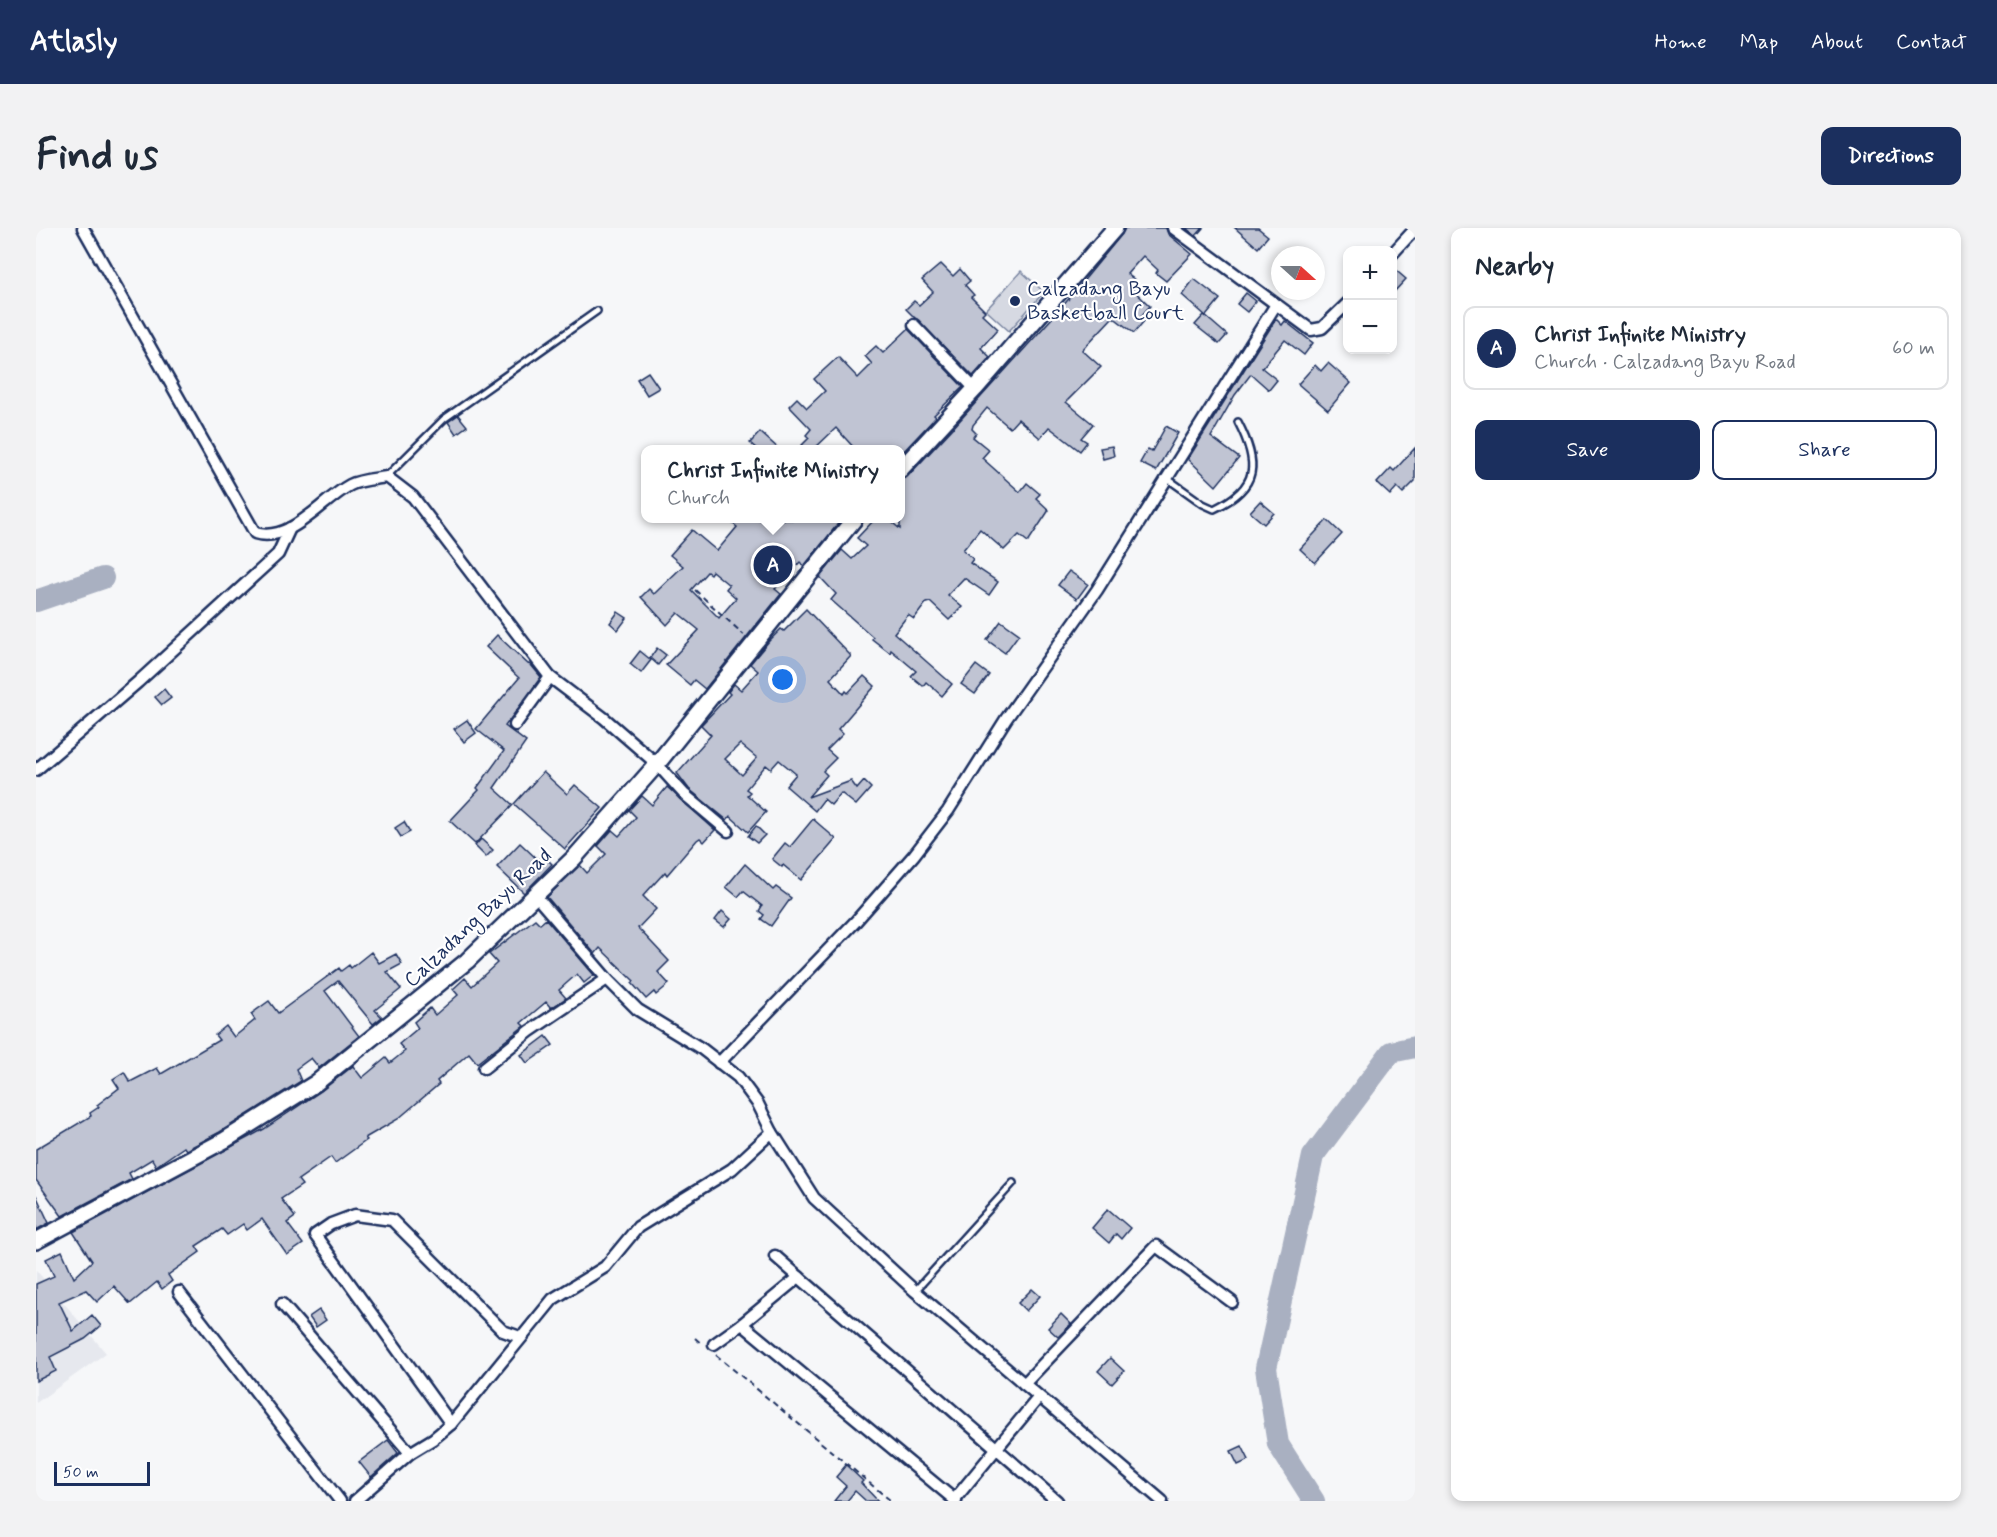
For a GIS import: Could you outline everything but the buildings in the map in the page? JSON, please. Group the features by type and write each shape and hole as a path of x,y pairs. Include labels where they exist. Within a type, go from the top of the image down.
{"street":[{"path":"83,228 255,532 264,536 290,528 351,484 387,477 413,497 550,678 604,718 657,764 684,794 728,831"},
{"path":"905,465 975,389 1115,228"},
{"path":"1173,228 1306,327 1317,330 1329,322 1343,307"},
{"path":"1397,249 1415,229"},
{"path":"719,1063 856,921 914,855 948,811 1006,719 1097,590 1275,306"},
{"path":"914,325 975,389"},
{"name":"Calzadang Bayu Road","path":"36,1241 225,1140 316,1083 467,961 574,858 657,764 852,523"},
{"path":"36,770 138,682 278,554 290,528"},
{"path":"515,725 550,678"},
{"path":"535,895 607,979 638,1010 738,1077 751,1093 772,1132 814,1198 915,1291 1162,1501"},
{"path":"484,1068 530,1031 607,979"},
{"path":"355,1501 410,1453 434,1439 451,1424 553,1299 605,1267 638,1227 732,1169 772,1132"},
{"path":"451,1424 315,1235 331,1224 355,1215 392,1220 503,1331 520,1337"},
{"path":"1024,1384 1156,1246 1232,1302"},
{"path":"775,1256 1057,1501"},
{"path":"710,1347 799,1277"},
{"path":"179,1292 340,1501"},
{"path":"282,1304 410,1453"},
{"path":"742,1324 955,1500 1039,1397"}],"lane":[{"path":"387,477 444,419 597,311"},
{"path":"1168,479 1203,504 1214,509 1234,500 1253,469 1250,446 1238,422"},
{"path":"915,1291 1012,1183"}],"path":[{"path":"695,590 752,644"},
{"path":"695,1338 710,1347 891,1501"}],"shaded area":[{"name":"Calzadang Bayu Basketball Court","path":"1021,271 1044,292 1009,331 986,310"},
{"path":"36,1270 106,1353 36,1403"}],"waterway":[{"path":"36,601 103,578"},
{"path":"1314,1501 1278,1444 1266,1368 1313,1156 1391,1052 1415,1047"}],"place":[{"name":"Calzadang Bayu Basketball Court","path":"1015,301"},
{"name":"Christ Infinite Ministry","path":"773,565"}]}
